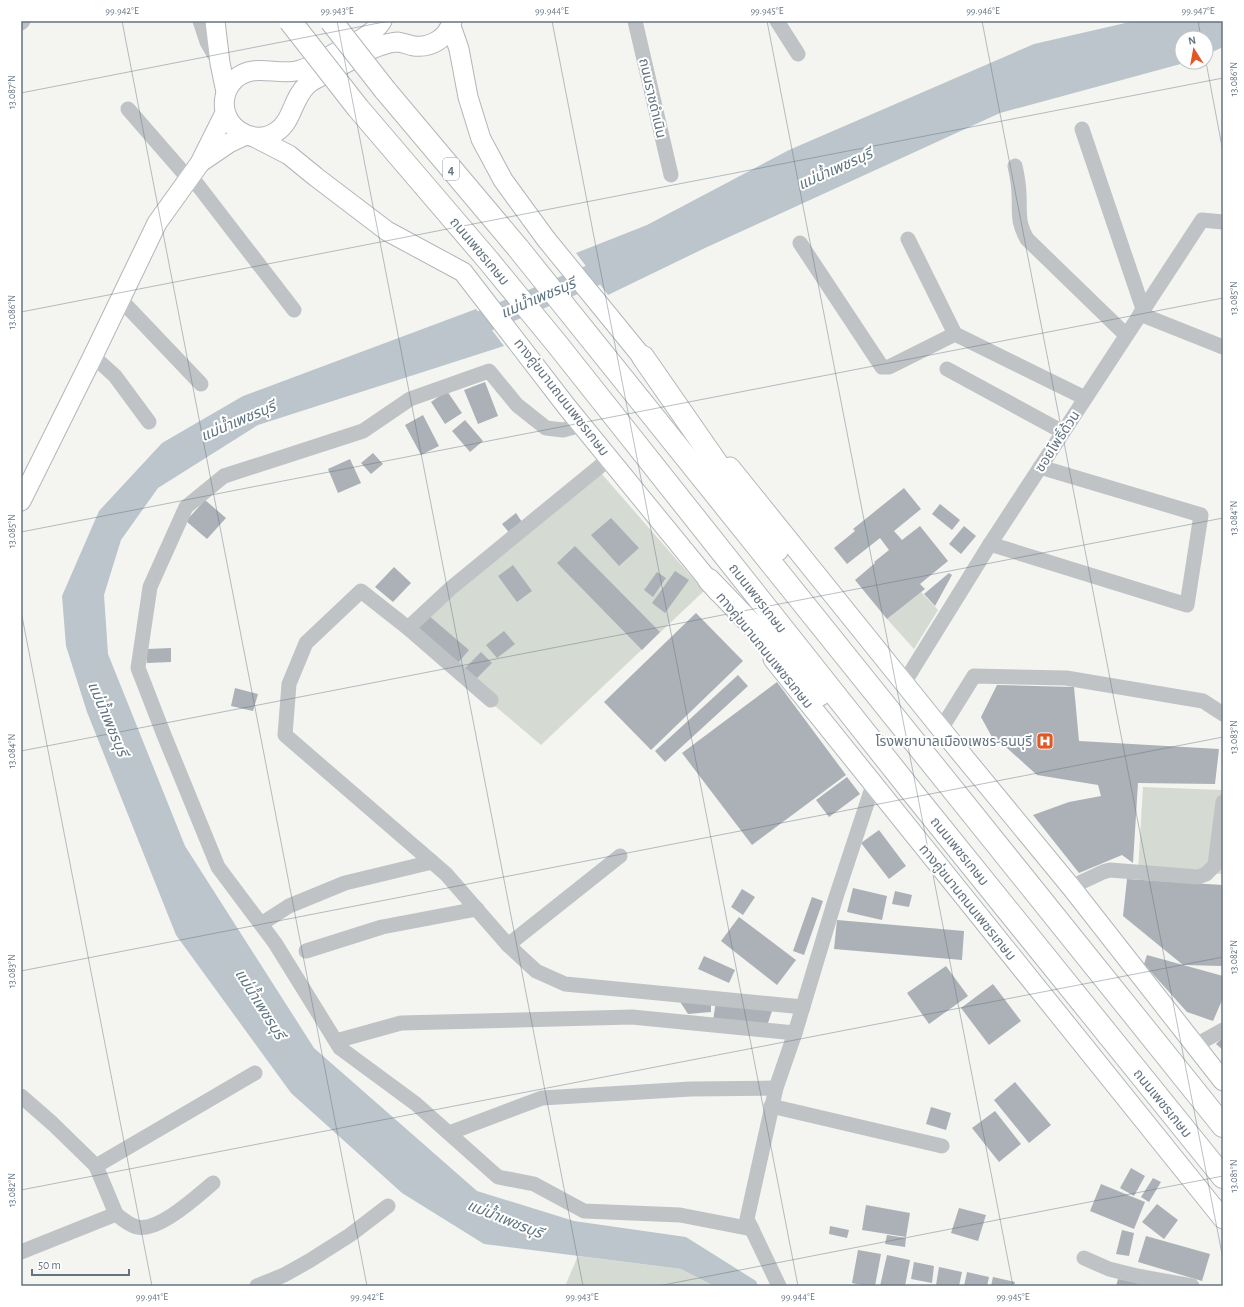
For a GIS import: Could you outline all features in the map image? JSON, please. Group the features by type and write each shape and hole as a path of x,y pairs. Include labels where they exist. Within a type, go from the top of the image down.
{"highway":[{"name":"ถนนเพชรเกษม","path":"290,21 358,108 488,260 557,344 913,793 1223,1177"},
{"name":"4","path":"331,21 385,90 518,248 1223,1126"},
{"path":"643,357 889,709"},
{"path":"709,580 913,793"},
{"path":"1103,975 1223,1110"},
{"path":"1173,1114 1223,1188"}],"main road":[{"path":"215,21 220,63 226,92"},
{"path":"21,500 93,356 156,223 193,172 225,113 224,102 226,92 232,82 240,75 250,71 297,71 312,65 366,37 376,29 382,21"},
{"path":"193,172 229,143 251,136 266,137 284,126 290,117 297,98 308,84 385,43 399,42 414,46 426,46 437,42 445,35 452,24"},
{"path":"452,24 459,49 468,97 481,139 503,180 546,239 643,357 940,729 1071,887 1194,1046 1223,1081"},
{"name":"ทางคู่ขนานถนนเพชรเกษม","path":"225,113 230,123 237,130 289,155 387,231 463,272 582,425 709,580 1223,1219"}],"street":[{"path":"200,21 206,42 220,63"},
{"name":"ถนนราชดำเนิน","path":"635,21 670,175"},
{"path":"777,21 798,54"},
{"path":"128,109 193,172 294,310"},
{"path":"1082,129 1142,311 1223,347"},
{"path":"1016,166 1019,194 1018,214 1021,228 1028,238 1126,335"},
{"name":"ซอยโพธิ์ด้วน","path":"904,683 990,544 1202,220 1223,222"},
{"path":"908,239 955,334 1085,398"},
{"path":"800,243 882,367 889,367 955,334"},
{"path":"120,298 201,384"},
{"path":"93,356 116,376 149,422"},
{"path":"947,369 1063,432"},
{"path":"582,425 563,430 546,428 517,405 489,372 410,399 364,431 224,476 186,507 150,587 138,668 218,867 275,943 340,1048 416,1104 498,1178 534,1184 584,1211 680,1215 752,1229"},
{"path":"408,628 451,588 610,458"},
{"path":"990,544 1187,605 1201,515 1040,467"},
{"path":"491,700 408,628 361,591 306,643 289,684 285,735 446,874 508,945 536,971 565,984 803,1007"},
{"path":"940,729 974,676 1066,678 1203,701 1223,714"},
{"path":"779,1286 747,1219 776,1088 803,1007 836,896 873,785"},
{"path":"1071,887 1110,870 1198,877 1206,874 1215,865 1223,802"},
{"path":"508,945 620,856"},
{"path":"261,924 289,906 345,883 432,862"},
{"path":"306,951 382,927 477,909"},
{"path":"336,1041 401,1023 632,1017 795,1032"},
{"path":"1194,1046 1223,1030"},
{"path":"96,1166 255,1073"},
{"path":"449,1133 542,1098 691,1090 776,1088"},
{"path":"21,1096 53,1124 96,1166 116,1214 138,1228 170,1218 213,1183"},
{"path":"771,1106 942,1146"},
{"path":"257,1286 284,1276 309,1261 350,1235 388,1206"},
{"path":"21,1252 116,1214"},
{"path":"1084,1258 1109,1269 1137,1276 1192,1286"}],"shaded area":[{"path":"601,473 704,591 541,745 401,626"},
{"path":"921,592 938,610 914,649 887,619"},
{"path":"1143,787 1223,790 1223,874 1138,871"},
{"path":"578,1256 681,1269 714,1286 565,1286"}],"water":[{"path":"1134,21 1223,21 1223,47 1214,51 1214,30 1174,30 1174,66 1000,113 705,248 608,295 576,253 647,225 789,150 1034,44"},
{"path":"476,309 504,346 258,425 158,488 121,540 104,595 108,654 185,846 314,1048 477,1191 574,1221 686,1237 756,1281 758,1286 714,1286 681,1269 484,1244 402,1193 291,1093 176,935 87,712 66,646 62,596 99,511 162,443 243,396"}],"building":[{"path":"485,382 498,416 478,424 464,390"},
{"path":"447,391 462,413 445,424 431,402"},
{"path":"423,415 439,446 421,455 405,425"},
{"path":"465,420 483,441 470,452 452,431"},
{"path":"373,453 383,464 371,474 361,463"},
{"path":"350,459 361,483 338,493 328,469"},
{"path":"904,488 921,509 894,531 902,540 920,526 948,561 920,584 925,589 887,619 855,580 889,550 880,538 847,564 834,548 855,531 853,529"},
{"path":"205,500 226,518 207,539 186,521"},
{"path":"940,504 960,520 952,530 932,514"},
{"path":"516,513 524,525 511,535 502,524"},
{"path":"611,518 639,548 619,566 591,535"},
{"path":"964,526 976,536 961,554 949,544"},
{"path":"575,546 660,632 642,650 557,563"},
{"path":"513,565 532,591 517,602 498,576"},
{"path":"394,567 411,583 393,602 375,587"},
{"path":"675,571 689,580 665,613 652,603"},
{"path":"657,572 666,578 653,597 644,590"},
{"path":"949,573 952,575 935,606 924,594"},
{"path":"696,613 743,661 651,750 604,702"},
{"path":"428,615 469,650 458,663 417,627"},
{"path":"504,631 515,644 497,658 486,645"},
{"path":"171,648 171,662 147,663 147,649"},
{"path":"481,652 492,663 476,679 465,668"},
{"path":"738,675 748,686 665,762 655,751"},
{"path":"777,682 846,775 752,845 682,753"},
{"path":"997,685 1074,687 1079,741 1219,749 1215,784 1138,783 1133,863 1122,855 1079,873 1033,815 1069,802 1101,796 1098,785 1037,775 1007,748 993,739 981,717"},
{"path":"235,688 258,694 253,711 231,706"},
{"path":"847,777 860,794 829,817 816,800"},
{"path":"879,830 906,866 889,879 861,843"},
{"path":"1127,879 1223,885 1222,966 1183,965 1123,916"},
{"path":"853,888 887,896 882,920 847,912"},
{"path":"742,889 755,897 743,915 731,907"},
{"path":"895,891 912,895 909,907 892,904"},
{"path":"812,897 823,901 804,955 793,951"},
{"path":"739,917 796,960 777,985 721,941"},
{"path":"837,920 964,931 962,960 834,949"},
{"path":"1147,955 1223,976 1223,998 1213,1021 1187,1012 1144,964"},
{"path":"704,956 735,970 729,983 698,969"},
{"path":"946,966 968,996 929,1024 907,993"},
{"path":"993,984 1021,1021 989,1045 961,1008"},
{"path":"677,997 711,1001 711,1012 688,1014"},
{"path":"716,1001 773,1008 767,1026 713,1021"},
{"path":"1223,1037 1223,1050 1216,1044"},
{"path":"1015,1082 1051,1125 1029,1143 994,1100"},
{"path":"931,1107 951,1113 946,1130 926,1124"},
{"path":"995,1111 1021,1144 999,1162 972,1128"},
{"path":"1131,1168 1145,1176 1134,1196 1120,1188"},
{"path":"1153,1178 1161,1182 1149,1202 1141,1197"},
{"path":"1101,1184 1145,1202 1134,1229 1090,1211"},
{"path":"1157,1204 1178,1220 1164,1239 1142,1222"},
{"path":"866,1205 910,1213 906,1237 862,1230"},
{"path":"959,1208 986,1215 978,1241 951,1233"},
{"path":"830,1226 849,1230 847,1238 829,1234"},
{"path":"1122,1230 1134,1233 1129,1256 1116,1254"},
{"path":"887,1235 906,1238 905,1247 885,1244"},
{"path":"1146,1236 1210,1254 1202,1281 1138,1262"},
{"path":"858,1250 881,1254 875,1286 852,1283"},
{"path":"887,1255 910,1260 905,1286 880,1286"},
{"path":"914,1262 934,1266 932,1283 911,1279"},
{"path":"939,1267 962,1272 959,1286 936,1285"},
{"path":"967,1272 989,1277 987,1286 964,1286"},
{"path":"993,1277 1015,1282 1014,1286 991,1286"},
{"path":"1118,1279 1149,1285 1149,1286 1116,1286"}],"waterway":[{"name":"แม่น้ำเพชรบุรี","path":"456,333 622,263"}],"place":[{"name":"โรงพยาบาลเมืองเพชร-ธนบุรี","path":"1045,741"}]}
